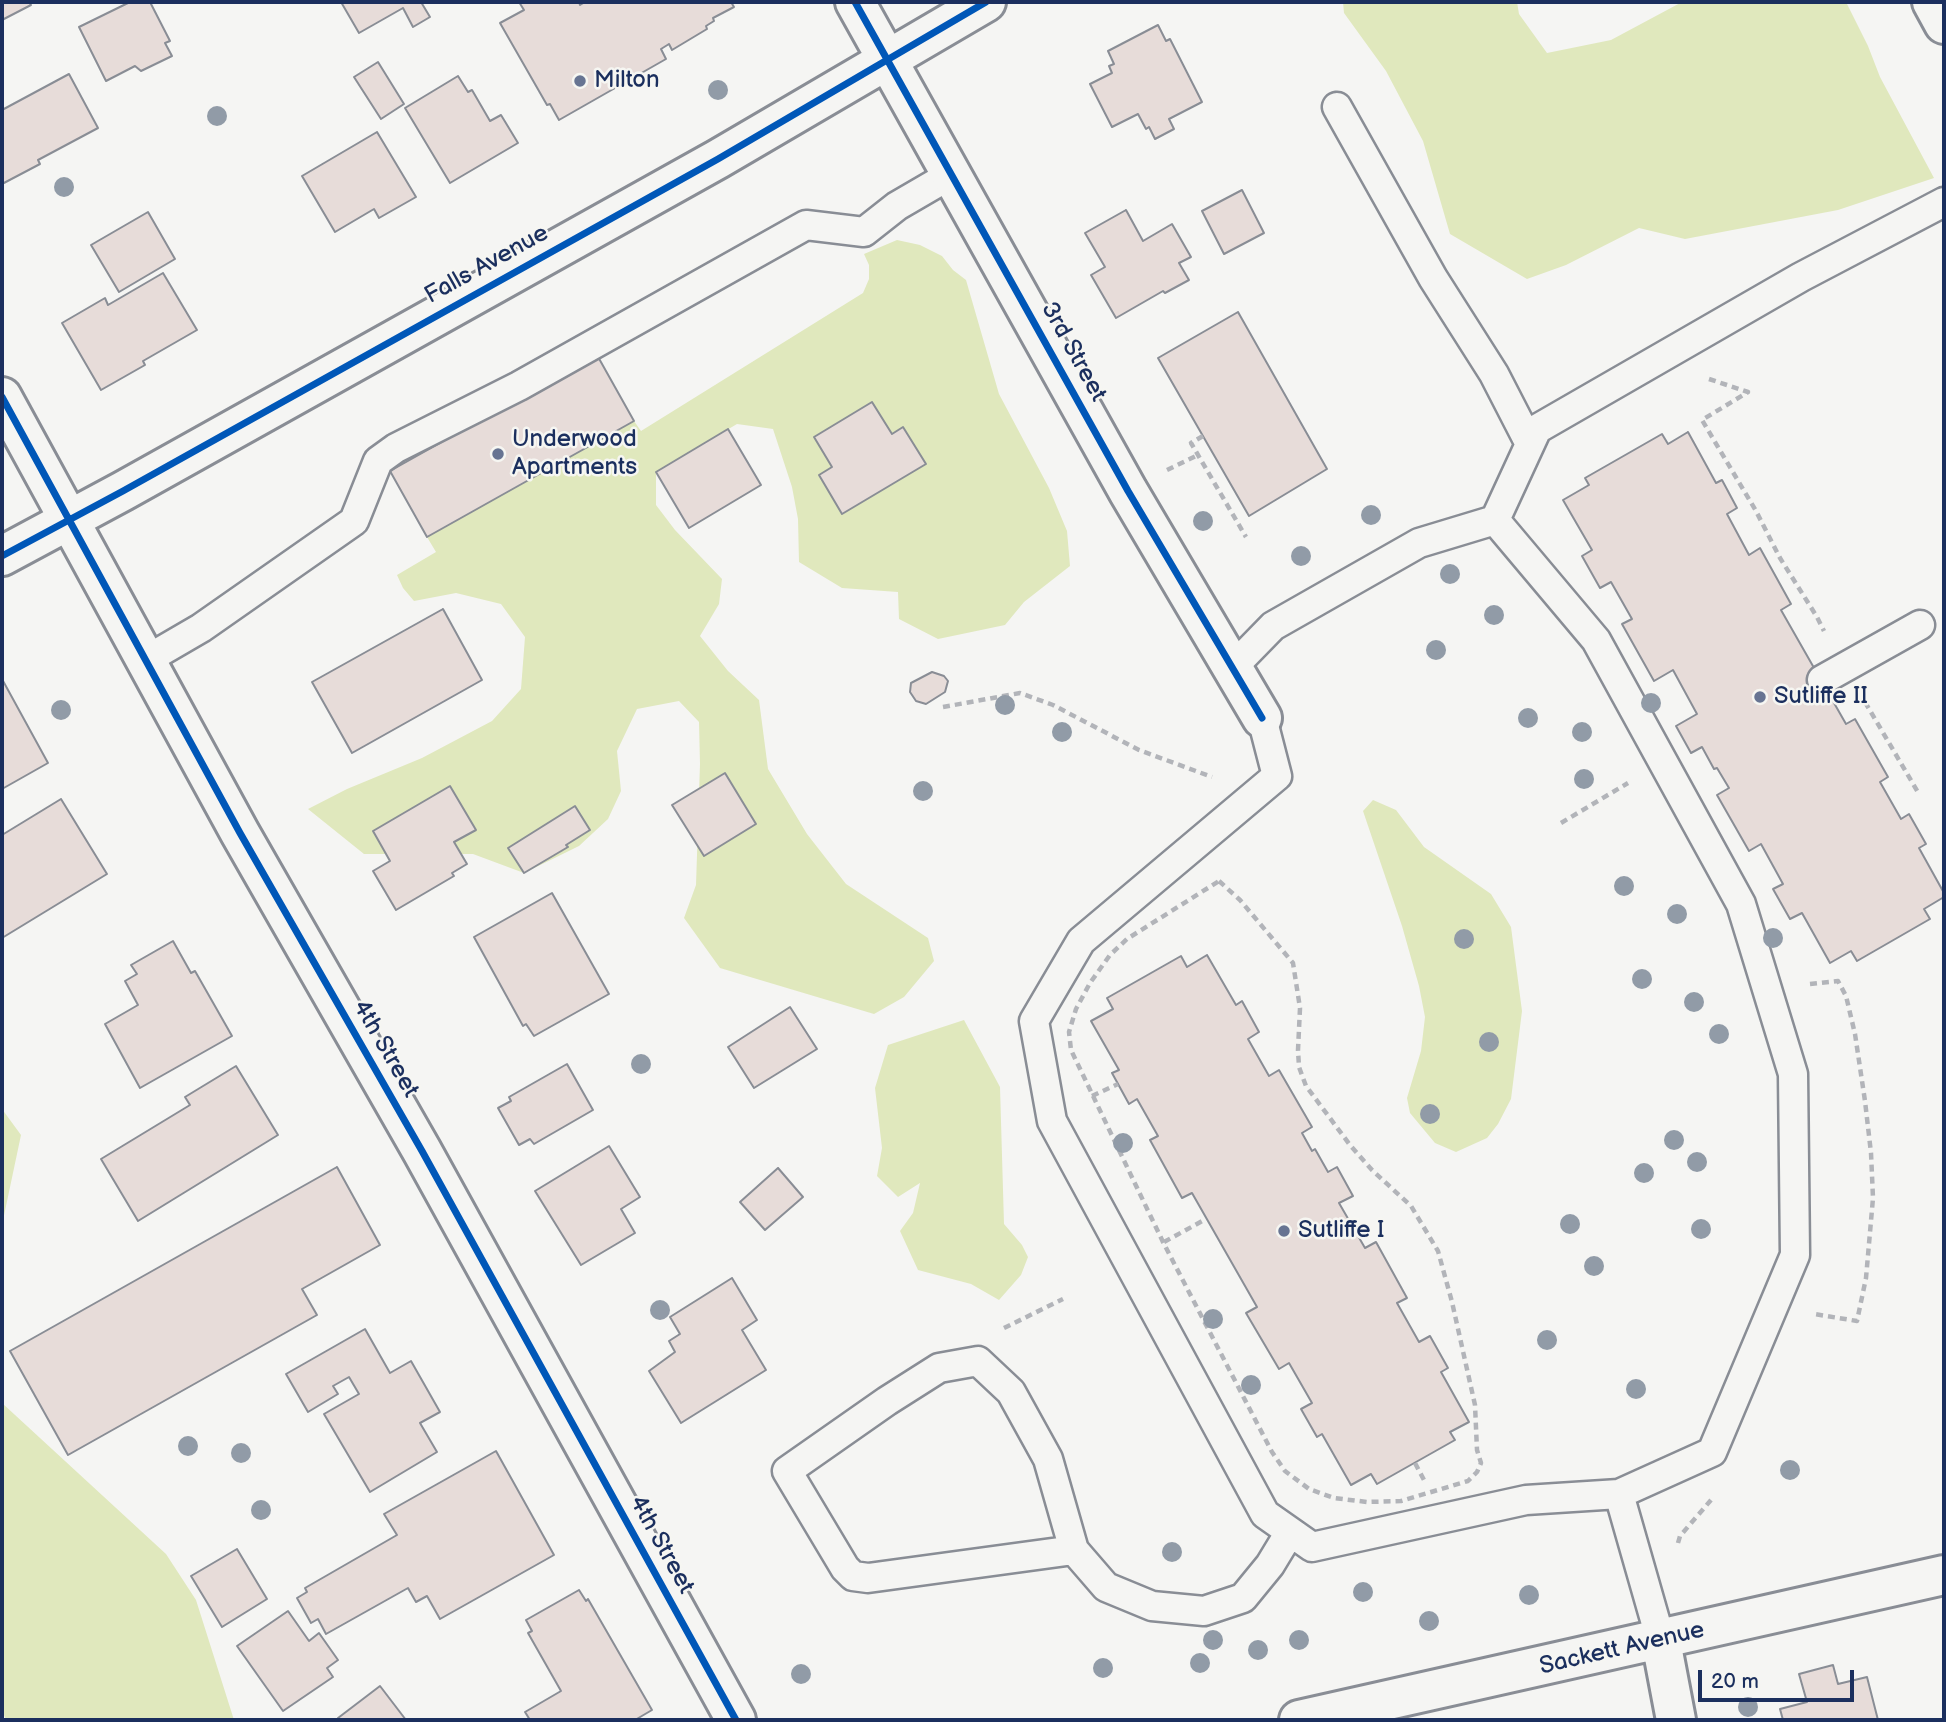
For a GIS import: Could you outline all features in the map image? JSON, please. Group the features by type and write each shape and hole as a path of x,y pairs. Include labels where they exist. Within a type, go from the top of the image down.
{"street":[{"name":"3rd Street","path":"855,2 1133,501 1262,718"},
{"name":"Falls Avenue","path":"2,556 718,159 986,2"},
{"path":"1932,2 1944,24"},
{"name":"4th Street","path":"2,397 71,519 240,833 422,1151 736,1720"},
{"name":"Sackett Avenue","path":"1299,1720 1944,1576"},
{"path":"1661,1641 1676,1720"}],"lane":[{"path":"1337,107 1433,278 1494,374 1530,444"},
{"path":"146,660 201,628 354,521 378,461 396,448 563,362 806,225 864,232 897,206 952,174"},
{"path":"1232,668 1273,626 1419,543 1495,520 1537,429 1801,277 1944,202"},
{"path":"1262,718 1277,776 1081,941 1034,1021 1052,1121 1265,1514 1312,1547 1526,1500 1619,1494 1712,1452 1795,1255 1793,1074 1741,904 1597,640 1495,520"},
{"path":"1822,680 1920,625"},
{"path":"1074,1550 869,1578 853,1576 845,1568 787,1471 939,1368 978,1360 1011,1392 1048,1459 1074,1550 1106,1587 1152,1606 1204,1611 1243,1598 1270,1565 1290,1532"},
{"path":"1619,1494 1661,1641"}],"path":[{"path":"1203,436 1191,443 1246,537"},
{"path":"943,707 1020,693 1053,705 1139,750 1209,775 1249,800"},
{"path":"1561,823 1630,782"},
{"path":"1219,881 1240,900 1293,963 1300,1008 1299,1068 1306,1087 1372,1170 1411,1206 1438,1251 1475,1405 1477,1450 1481,1463 1477,1472 1468,1481 1401,1501 1367,1502 1334,1498 1309,1489 1285,1471 1272,1452 1163,1242 1091,1096 1071,1050 1069,1032 1076,1009 1090,983 1110,955 1127,940 1219,881"},
{"path":"1091,1096 1118,1084"},
{"path":"1163,1242 1206,1219"},
{"path":"993,1333 1063,1299"}],"green space":[{"path":"1343,2 1517,2 1519,14 1547,53 1611,40 1682,2 1846,2 1880,77 1934,178 1838,210 1685,239 1639,228 1566,265 1527,279 1450,234 1423,141 1386,71 1344,13"},
{"path":"897,240 920,245 942,256 953,270 966,280 999,394 1049,488 1067,531 1070,566 1024,602 1005,625 938,639 899,619 898,592 842,588 799,562 798,519 792,487 773,429 737,424 656,472 656,505 675,530 722,579 719,604 700,636 728,671 759,700 768,769 807,834 846,884 928,938 934,961 904,997 874,1014 720,968 684,918 696,885 700,764 699,722 679,701 637,709 617,751 621,791 608,819 579,846 524,873 473,854 364,854 308,809 347,789 422,758 492,721 521,689 525,637 501,604 456,593 414,601 403,588 397,575 436,552 427,537 634,421 641,431 863,293 869,279 869,265 864,254"},
{"path":"1373,800 1396,810 1424,847 1491,894 1511,927 1522,1011 1511,1099 1487,1138 1456,1152 1435,1143 1410,1113 1407,1098 1421,1051 1425,1017 1402,926 1363,811"},
{"path":"964,1020 1000,1087 1004,1224 1022,1245 1028,1257 1021,1275 999,1300 971,1284 918,1270 900,1231 913,1213 920,1183 898,1197 877,1176 882,1148 875,1088 888,1045"},
{"path":"2,1109 21,1135 2,1225"},
{"path":"2,1403 166,1554 196,1600 234,1720 6,1720 2,1710"}],"building":[{"path":"2,2 29,2 31,5 2,20"},
{"path":"130,2 150,2 170,41 165,43 172,56 141,71 135,66 106,81 79,27"},
{"path":"341,2 421,2 430,17 413,27 403,8 359,33"},
{"name":"Milton","path":"519,2 579,2 580,5 585,2 731,2 734,7 713,18 714,21 706,26 707,29 672,50 669,44 661,49 666,59 559,120 550,104 547,105 500,23 524,10"},
{"path":"1158,25 1166,41 1170,39 1202,102 1169,119 1174,129 1155,139 1138,114 1112,127 1090,84 1112,73 1109,66 1114,64 1108,51"},
{"path":"378,62 404,104 381,119 354,77"},
{"path":"69,74 98,128 38,160 40,164 2,184 2,110"},
{"path":"458,76 468,92 472,90 490,121 501,115 518,143 450,183 405,108"},
{"path":"377,132 416,197 379,218 374,209 335,232 302,176"},
{"path":"1242,190 1264,233 1224,254 1202,211"},
{"path":"1126,210 1143,241 1172,224 1191,257 1179,263 1189,280 1165,293 1163,291 1116,318 1091,275 1105,267 1085,233"},
{"path":"148,212 175,259 119,292 91,245"},
{"path":"163,273 197,330 143,361 145,365 101,390 62,323 105,298 108,305"},
{"path":"1238,312 1327,469 1249,516 1158,358"},
{"name":"Underwood Apartments","path":"597,355 634,421 427,537 390,471"},
{"path":"872,402 892,434 903,427 926,464 842,514 819,475 832,467 814,437"},
{"path":"728,429 761,485 689,528 656,472"},
{"name":"Sutliffe II","path":"1688,432 1716,483 1722,480 1737,508 1727,514 1749,555 1760,548 1791,604 1781,610 1846,724 1855,719 1888,777 1880,782 1901,819 1909,814 1926,844 1919,848 1944,893 1944,897 1924,909 1930,919 1857,961 1851,951 1830,963 1802,913 1790,919 1773,889 1783,884 1761,844 1749,851 1717,795 1729,788 1702,747 1691,753 1676,726 1697,714 1673,670 1654,681 1622,624 1632,619 1611,582 1600,588 1582,556 1592,550 1563,500 1589,485 1585,478 1662,434 1668,444"},
{"path":"443,609 482,680 352,753 312,682"},
{"path":"932,672 944,676 948,681 945,692 926,704 916,701 910,692 911,683"},
{"path":"2,679 48,763 2,789"},
{"path":"725,773 756,824 704,856 672,805"},
{"path":"450,786 476,830 454,842 467,864 452,873 454,876 396,910 373,871 390,861 373,831"},
{"path":"61,799 107,874 2,938 2,835"},
{"path":"575,806 590,830 566,845 568,847 524,873 508,848"},
{"path":"552,893 609,994 534,1036 526,1024 523,1026 474,937"},
{"path":"173,941 191,973 195,971 232,1036 140,1088 105,1024 138,1005 125,981 137,974 131,965"},
{"name":"Sutliffe I","path":"1207,955 1236,1005 1242,1001 1259,1032 1248,1039 1269,1076 1279,1070 1312,1127 1302,1133 1312,1151 1315,1149 1328,1172 1337,1167 1353,1196 1339,1203 1365,1248 1376,1242 1407,1298 1397,1303 1419,1342 1430,1336 1448,1368 1441,1372 1469,1422 1450,1432 1455,1440 1377,1484 1371,1474 1351,1485 1322,1434 1317,1437 1301,1409 1312,1403 1289,1363 1279,1369 1246,1313 1257,1307 1192,1193 1182,1198 1150,1140 1158,1136 1137,1099 1129,1104 1112,1073 1119,1070 1091,1021 1113,1009 1107,998 1181,956 1187,967"},
{"path":"790,1007 817,1049 754,1088 728,1047"},
{"path":"567,1064 593,1110 534,1144 530,1139 519,1145 498,1108 511,1101 509,1097"},
{"path":"236,1066 278,1135 138,1221 101,1159 190,1105 185,1097"},
{"path":"609,1146 640,1197 621,1209 635,1233 581,1265 535,1191"},
{"path":"337,1167 380,1245 302,1289 317,1315 68,1455 10,1351"},
{"path":"778,1168 803,1197 765,1230 740,1202"},
{"path":"732,1278 757,1320 742,1330 766,1370 681,1423 649,1371 675,1352 669,1341 680,1334 670,1317"},
{"path":"365,1329 390,1373 411,1361 440,1412 420,1423 437,1452 370,1492 324,1414 359,1394 349,1377 333,1386 338,1394 308,1412 286,1374"},
{"path":"496,1451 554,1555 440,1619 427,1596 416,1602 408,1588 326,1634 318,1619 311,1623 297,1598 307,1592 305,1588 397,1535 384,1514"},
{"path":"237,1549 267,1599 222,1627 191,1576"},
{"path":"579,1590 586,1601 588,1599 652,1710 635,1720 530,1720 525,1712 561,1691 528,1633 532,1631 526,1620"},
{"path":"288,1611 309,1641 319,1633 338,1660 327,1668 333,1677 283,1711 237,1646"},
{"path":"1833,1665 1838,1684 1867,1677 1878,1720 1783,1720 1780,1709 1807,1702 1799,1674"},
{"path":"380,1686 406,1720 339,1720 338,1718"}],"cycle path":[{"path":"855,2 1128,491 1262,718"},
{"path":"2,556 718,159 986,2"},
{"path":"2,397 240,833 422,1151 736,1720"}],"place":[{"name":"Milton","path":"580,81"},
{"name":"Underwood Apartments","path":"498,454"},
{"name":"Sutliffe II","path":"1760,697"},
{"name":"Sutliffe I","path":"1284,1231"}]}
